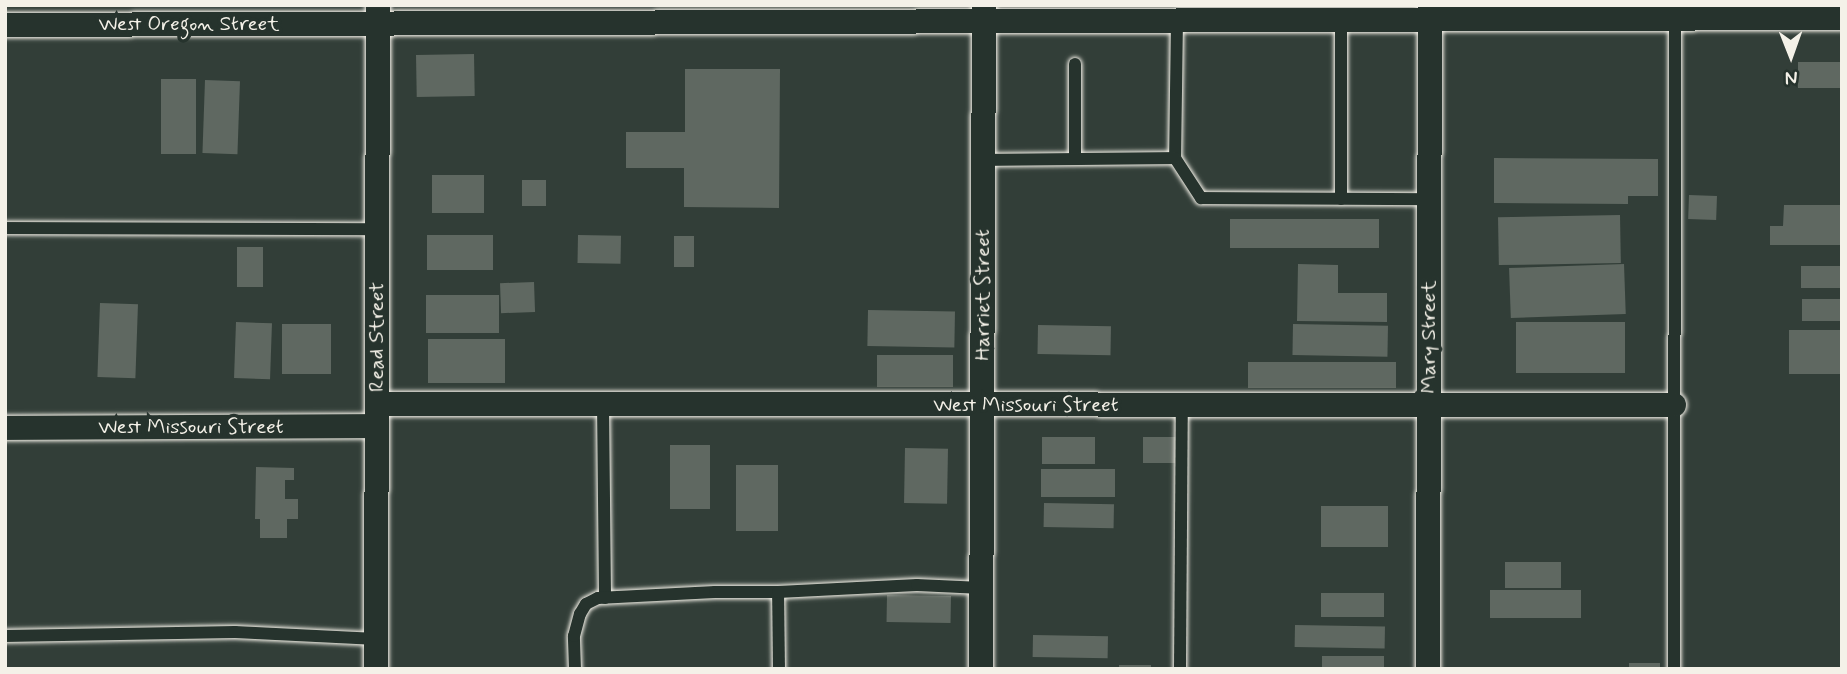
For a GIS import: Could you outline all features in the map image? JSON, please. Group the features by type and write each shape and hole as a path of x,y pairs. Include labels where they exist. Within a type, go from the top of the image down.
{"street":[{"name":"West Oregon Street","path":"5,25 378,14 984,13 1177,20 1341,20 1430,12 1675,18 1842,18"},
{"name":"Mary Street","path":"1428,669 1430,12"},
{"name":"Harriet Street","path":"981,669 984,13"},
{"name":"Read Street","path":"376,669 378,14"},
{"name":"West Missouri Street","path":"5,428 603,404 1674,405"}],"lane":[{"path":"1674,669 1675,18"},
{"path":"1177,20 1175,158 1201,198 1430,199"},
{"path":"1341,20 1341,199"},
{"path":"1075,64 1075,159"},
{"path":"983,160 1175,158"},
{"path":"5,228 377,229"},
{"path":"603,404 605,598"},
{"path":"1180,669 1182,405"},
{"path":"575,669 574,636 580,614 586,604 605,598 917,585 982,588"},
{"path":"778,592 779,669"},
{"path":"5,636 235,632 377,639"}],"building":[{"path":"474,54 475,96 417,97 416,55"},
{"path":"1798,62 1842,62 1842,88 1798,88"},
{"path":"685,69 780,69 779,208 684,207 684,168 626,168 626,132 685,132"},
{"path":"161,79 196,79 196,154 161,154"},
{"path":"205,80 240,81 237,154 202,153"},
{"path":"1494,158 1658,159 1658,196 1628,196 1628,204 1494,203"},
{"path":"432,175 484,175 484,213 432,213"},
{"path":"522,180 546,180 546,206 522,206"},
{"path":"1689,195 1717,196 1716,220 1688,219"},
{"path":"1784,205 1842,205 1842,245 1770,245 1770,226 1783,226"},
{"path":"1620,215 1621,263 1499,265 1498,217"},
{"path":"1230,219 1379,219 1379,248 1230,248"},
{"path":"427,235 493,235 493,270 427,270"},
{"path":"578,235 621,236 621,264 578,263"},
{"path":"674,236 694,236 694,267 674,267"},
{"path":"237,247 263,247 263,287 237,287"},
{"path":"1298,264 1338,265 1338,293 1387,293 1387,322 1297,321"},
{"path":"1624,264 1626,314 1511,318 1509,268"},
{"path":"1801,266 1842,266 1842,288 1801,288"},
{"path":"534,282 535,312 501,313 500,283"},
{"path":"426,295 499,295 499,333 426,333"},
{"path":"1802,299 1842,299 1842,321 1802,321"},
{"path":"100,303 138,304 135,378 97,377"},
{"path":"868,310 955,312 954,348 867,346"},
{"path":"236,322 272,323 270,379 234,378"},
{"path":"1516,322 1625,322 1625,373 1516,373"},
{"path":"282,324 331,324 331,374 282,374"},
{"path":"1293,324 1388,326 1387,357 1292,355"},
{"path":"1038,325 1111,326 1110,355 1037,354"},
{"path":"1789,330 1842,330 1842,374 1789,374"},
{"path":"428,339 505,339 505,383 428,383"},
{"path":"877,355 953,355 953,387 877,387"},
{"path":"1248,362 1396,362 1396,388 1248,388"},
{"path":"1042,437 1095,437 1095,464 1042,464"},
{"path":"1143,437 1181,437 1181,463 1143,463"},
{"path":"670,445 710,445 710,509 670,509"},
{"path":"905,448 948,449 947,504 904,503"},
{"path":"736,465 778,465 778,531 736,531"},
{"path":"256,467 294,468 294,480 285,480 285,499 298,499 298,519 287,519 287,538 260,538 260,519 255,519"},
{"path":"1041,469 1115,469 1115,497 1041,497"},
{"path":"1044,503 1114,504 1114,528 1044,527"},
{"path":"1321,506 1388,506 1388,547 1321,547"},
{"path":"1505,562 1561,562 1561,588 1505,588"},
{"path":"1490,590 1581,590 1581,618 1490,618"},
{"path":"1321,593 1384,593 1384,617 1321,617"},
{"path":"887,595 951,596 951,623 887,622"},
{"path":"1295,625 1385,627 1385,649 1295,647"},
{"path":"1033,635 1108,636 1108,658 1033,657"},
{"path":"1322,656 1384,656 1384,669 1322,669"},
{"path":"1629,663 1660,663 1660,669 1629,669"},
{"path":"1119,665 1151,665 1151,669 1119,669"}]}
